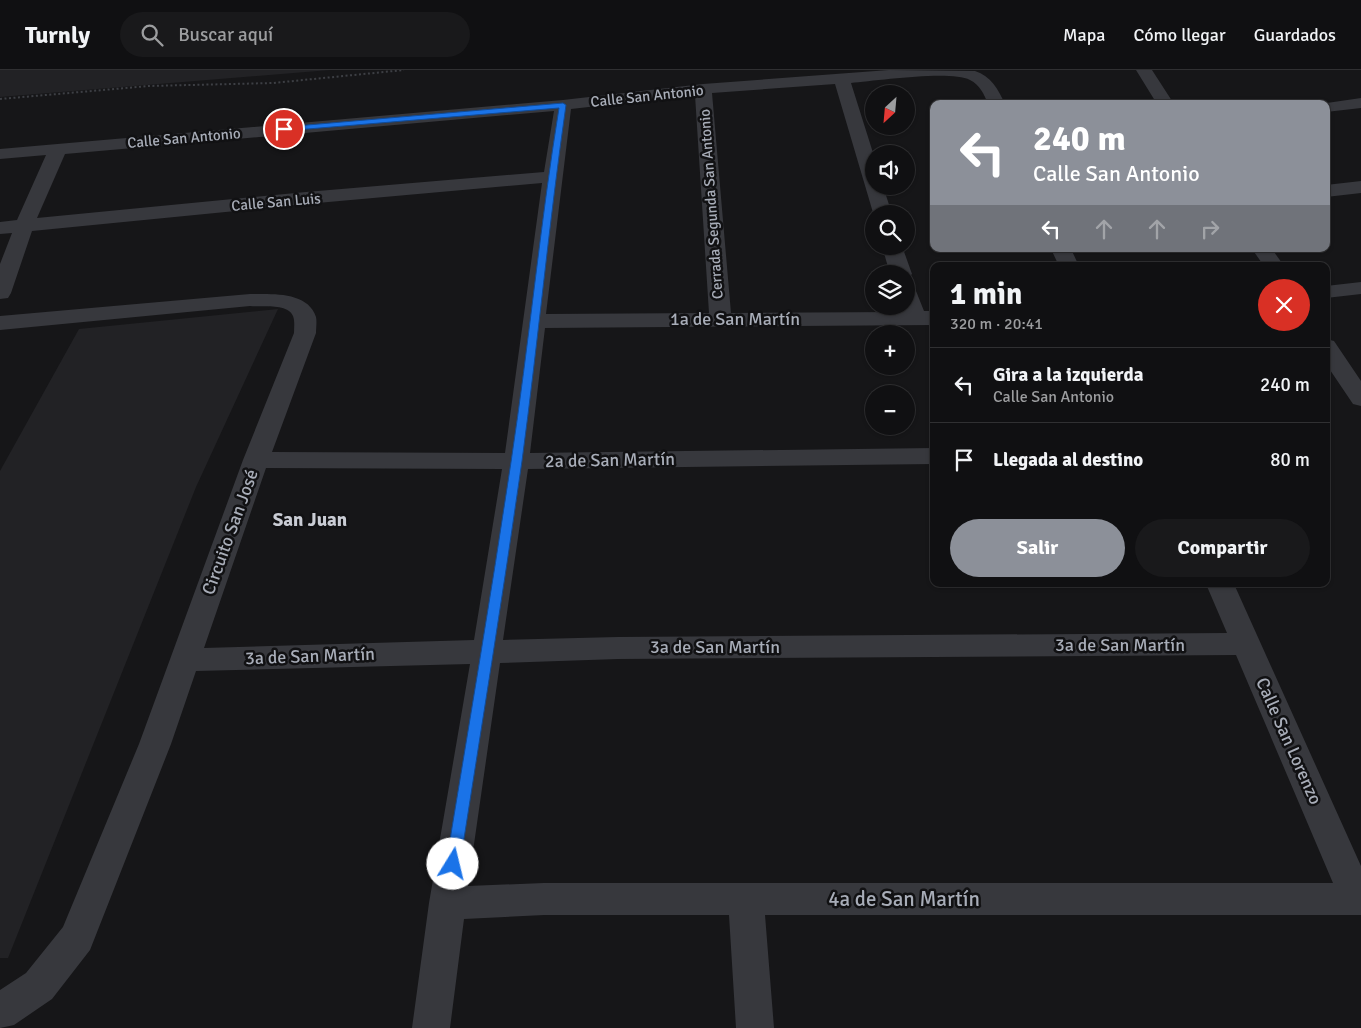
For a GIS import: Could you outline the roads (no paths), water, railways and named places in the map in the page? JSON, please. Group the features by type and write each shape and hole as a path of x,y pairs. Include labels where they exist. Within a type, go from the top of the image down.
{"street":[{"path":"1144,70 1163,100"},
{"name":"Calle San Antonio","path":"0,154 563,105 702,89 941,71 958,72 985,82 995,100"},
{"path":"841,78 879,205"},
{"name":"Cerrada Segunda San Antonio","path":"702,89 720,319"},
{"path":"1330,107 1361,103"},
{"path":"431,1028 447,903 516,461 563,105"},
{"path":"0,293 24,226 58,149"},
{"name":"Calle San Luis","path":"0,228 306,198 552,178"},
{"path":"1330,191 1361,187"},
{"path":"1330,292 1361,288"},
{"name":"Circuito San José","path":"0,323 250,300 280,301 297,306 305,317 305,333 294,367 256,460 155,744 77,938 39,986 0,1012"},
{"path":"915,304 924,318"},
{"name":"1a de San Martín","path":"535,321 924,318"},
{"path":"1330,352 1361,399"},
{"name":"2a de San Martín","path":"256,460 516,461 930,456"},
{"name":"Calle San Lorenzo","path":"1221,587 1359,899"},
{"name":"3a de San Martín","path":"184,660 628,648 1247,644"},
{"name":"4a de San Martín","path":"447,903 544,899 1359,899"},
{"path":"746,899 755,1028"}],"district":[{"name":"San Juan","path":"310,520"}]}
